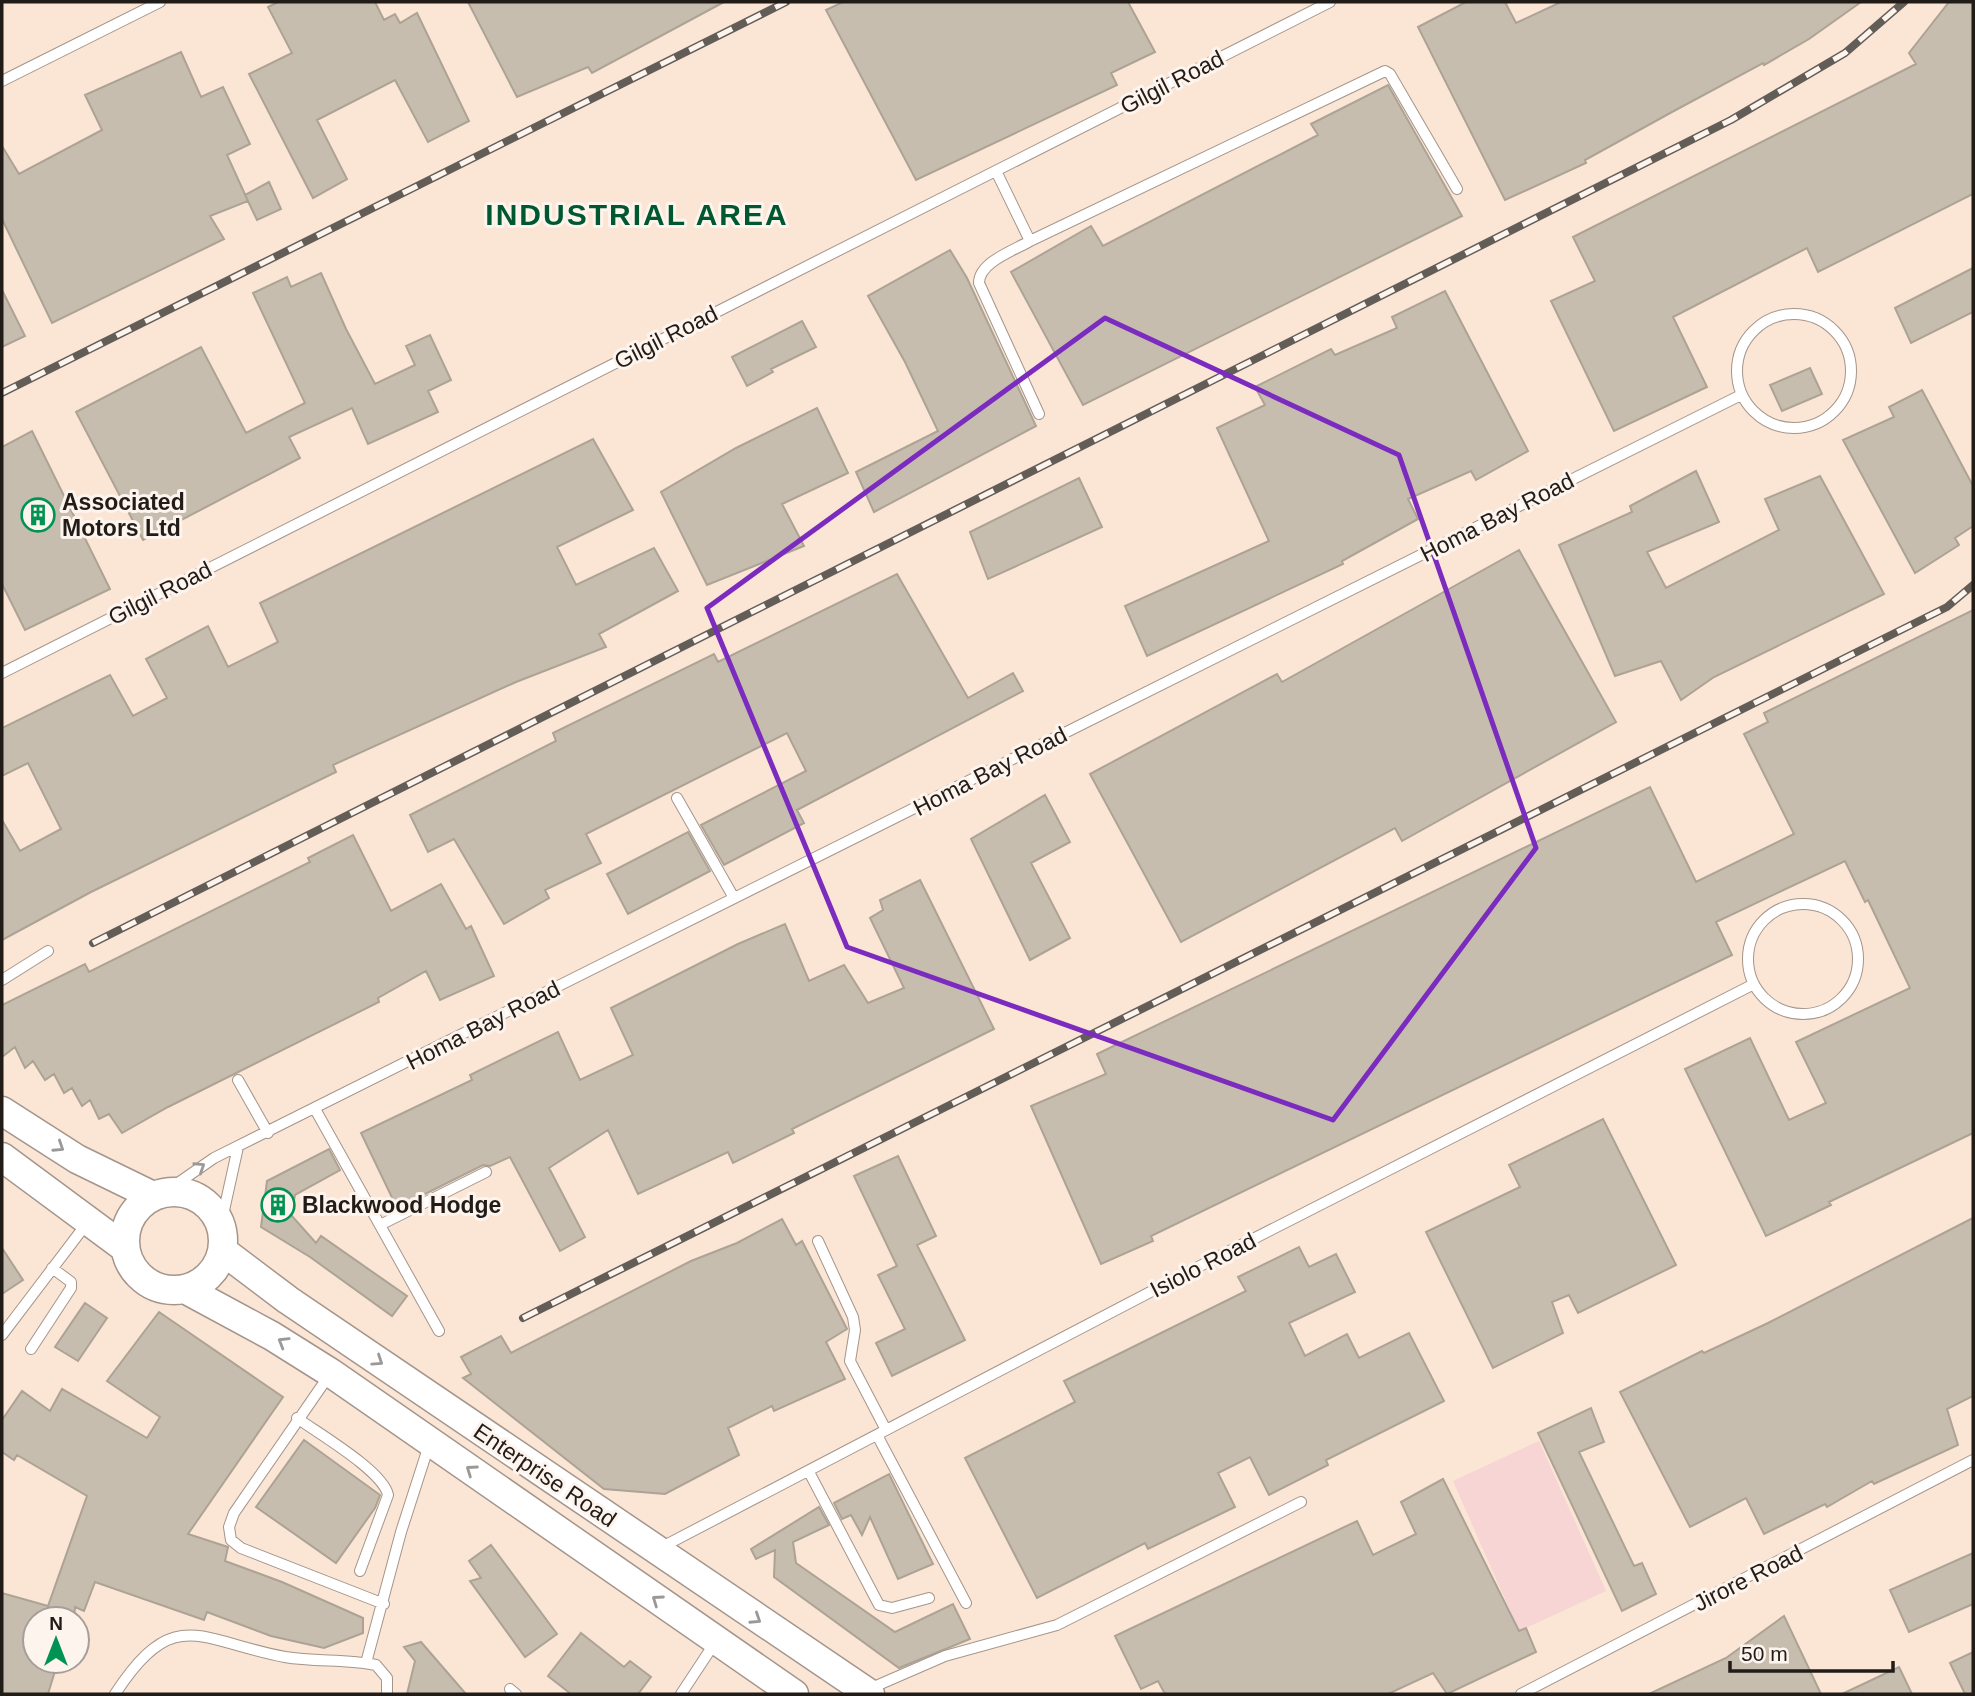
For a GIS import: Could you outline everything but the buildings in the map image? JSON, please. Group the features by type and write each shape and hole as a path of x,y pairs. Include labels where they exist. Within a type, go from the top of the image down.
{"main road":[{"name":"Enterprise Road","path":"2,1111 77,1159 159,1194 178,1192 198,1198 214,1212 222,1237 288,1300 868,1693"},
{"name":"Enterprise Road","path":"3,1160 90,1220 125,1248 135,1271 149,1283 172,1290 186,1289 331,1373 794,1694"},
{"path":"125,1248 125,1236 134,1212 159,1194"},
{"path":"186,1289 209,1275 222,1237"},
{"path":"707,1635 725,1598"}],"lane":[{"path":"2,81 160,2"},
{"name":"Gilgil Road","path":"2,671 1330,2"},
{"path":"1039,414 979,283 979,276 986,267 1030,240 1382,71 1390,74 1404,96 1457,189"},
{"path":"996,171 1030,240"},
{"path":"1784,314 1810,316 1831,327 1846,345 1851,368 1847,394 1831,415 1820,422 1794,428 1769,422 1748,406 1741,395 1736,369 1743,344 1750,333 1771,318 1784,314"},
{"name":"Homa Bay Road","path":"159,1194 204,1164 1741,395"},
{"path":"677,798 734,898"},
{"path":"1808,904 1819,907 1840,918 1853,936 1858,957 1854,979 1842,998 1822,1011 1800,1014 1788,1012 1768,1002 1754,984 1747,962 1751,939 1765,920 1784,907 1808,904"},
{"path":"2,980 48,951"},
{"name":"Isiolo Road","path":"656,1551 881,1432 1754,984"},
{"path":"238,1080 268,1133"},
{"path":"315,1109 439,1331"},
{"path":"222,1237 238,1147"},
{"path":"380,1225 486,1172"},
{"path":"2,1335 90,1220"},
{"path":"818,1241 853,1317 855,1330 850,1361 881,1432 966,1603"},
{"path":"31,1349 71,1288 71,1282 52,1268"},
{"path":"331,1373 234,1513 229,1527 231,1540 241,1548 384,1604"},
{"path":"298,1418 373,1473 387,1489 388,1495 360,1571"},
{"path":"366,1663 384,1604 401,1532 430,1442"},
{"name":"Jirore Road","path":"1521,1694 1973,1460"},
{"path":"809,1472 879,1605 892,1608 929,1598"},
{"path":"868,1693 953,1653 1057,1625 1301,1502"},
{"path":"681,1694 707,1635"},
{"path":"115,1694 144,1655 161,1641 181,1636 201,1636 305,1660 366,1663 383,1669 387,1678 387,1694"}],"highlighted area":[{"path":"1105,318 1399,455 1536,848 1333,1120 847,947 707,608"}],"shaded area":[{"path":"2,2 1973,2 1973,1694 2,1694"},
{"path":"1539,1441 1606,1591 1519,1631 1453,1481"}],"railway":[{"path":"2,393 786,2"},
{"path":"93,943 1731,120 1845,53 1904,2"},
{"path":"523,1318 1947,607 1973,585"}],"place":[{"name":"Associated Motors Ltd","path":"38,515"},
{"name":"Blackwood Hodge","path":"278,1205"}],"district":[{"name":"INDUSTRIAL AREA","path":"637,215"}]}
